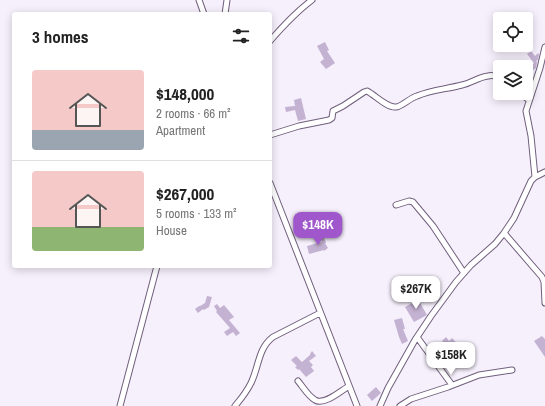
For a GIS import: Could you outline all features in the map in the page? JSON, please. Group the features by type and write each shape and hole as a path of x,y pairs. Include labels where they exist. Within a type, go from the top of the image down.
{"street":[{"path":"198,0 203,12"},
{"path":"225,12 227,0"},
{"path":"272,39 298,11 312,0"},
{"path":"533,88 545,47"},
{"path":"272,135 299,126 329,120 332,118 333,111 367,91 388,105 396,108 411,98 424,93 462,85 486,76 493,75"},
{"path":"529,100 526,112 531,136 535,177"},
{"path":"380,406 388,388 417,337 431,316 456,282 471,265 495,244 504,233 514,218 531,181 535,177 545,172"},
{"path":"272,188 357,406"},
{"path":"396,205 409,200 413,202 433,226 464,273"},
{"path":"504,233 542,277 544,282 545,303"},
{"path":"120,406 156,268"},
{"path":"236,406 251,384 266,343 273,337 320,313"},
{"path":"417,337 452,385"},
{"path":"400,406 411,399 479,374 512,370"},
{"path":"298,381 311,397 320,402 329,399 349,386"}],"building":[{"path":"325,42 329,50 327,51 335,63 326,69 320,62 324,59 317,46"},
{"path":"532,52 535,56 538,53 539,54 538,60 536,61 536,68 533,70 533,60 527,54"},
{"path":"301,98 306,119 298,121 295,110 286,112 285,107 295,106 294,100"},
{"path":"323,234 328,248 324,251 309,254 307,246 322,242 319,235"},
{"path":"415,294 427,315 414,322 405,307 414,302 411,297"},
{"path":"207,296 212,297 209,307 198,313 195,309 205,303"},
{"path":"217,304 220,308 224,305 234,317 229,320 240,333 236,336 233,332 227,336 224,332 230,328 216,312 217,311 214,306"},
{"path":"402,318 405,329 403,329 408,341 402,344 394,320"},
{"path":"542,336 545,339 545,357 534,341"},
{"path":"446,337 449,341 452,338 465,352 463,354 464,356 459,360 450,350 447,353 442,348 445,345 442,341"},
{"path":"312,351 316,356 309,361 313,365 311,367 314,371 306,377 299,369 298,370 295,367 297,366 291,360 296,356 302,362 310,355"},
{"path":"376,387 381,393 372,401 367,395"}]}
